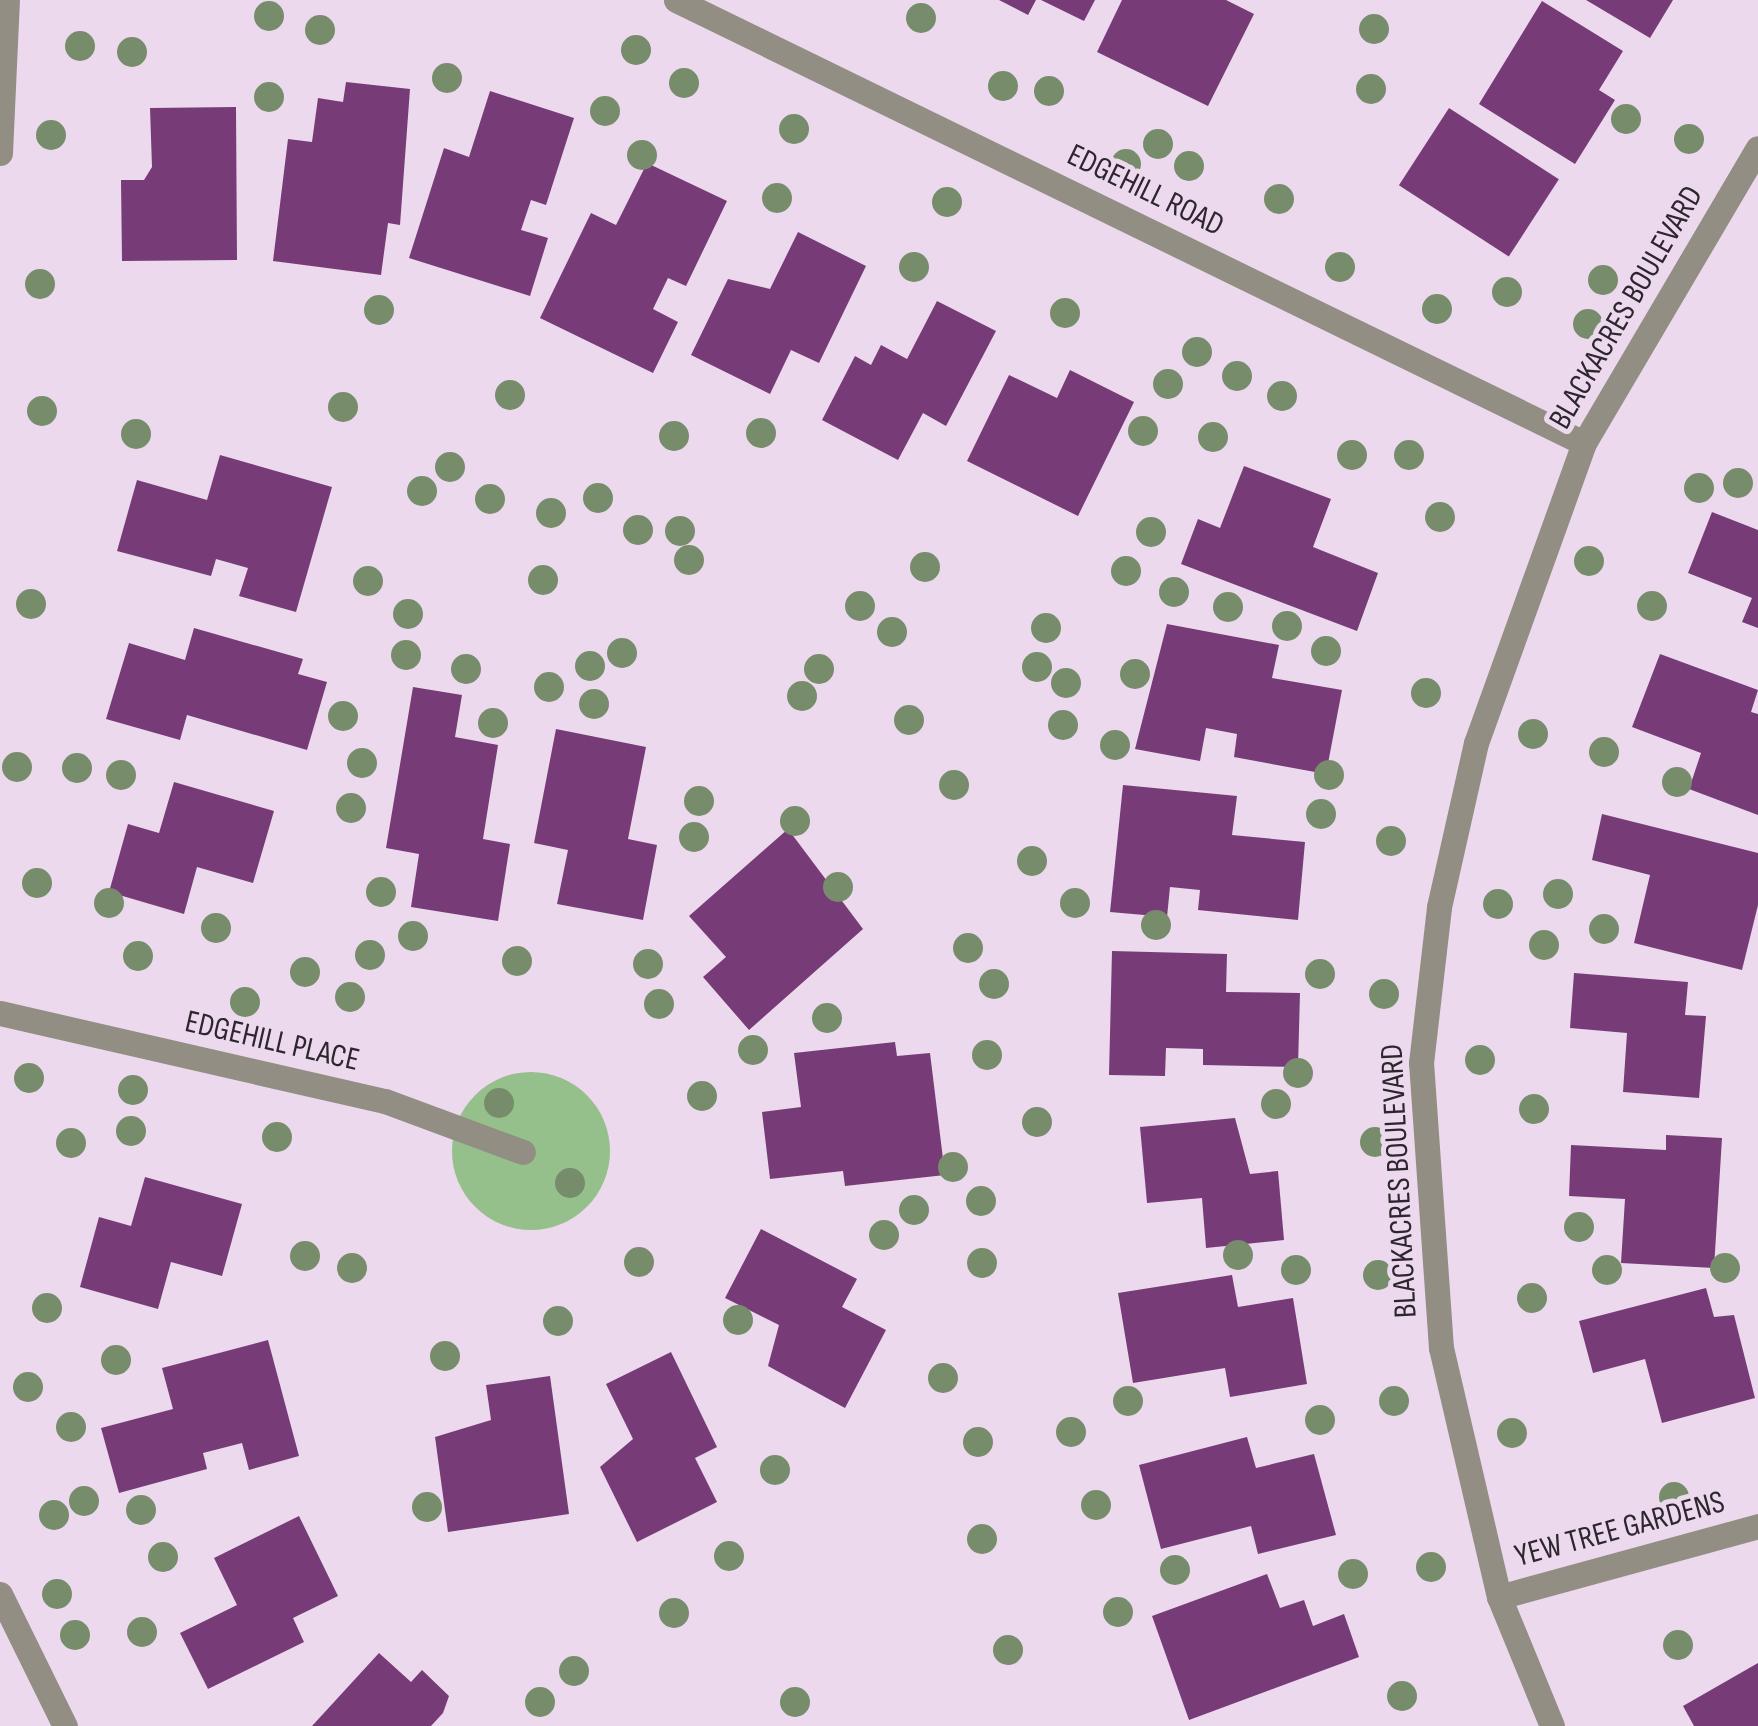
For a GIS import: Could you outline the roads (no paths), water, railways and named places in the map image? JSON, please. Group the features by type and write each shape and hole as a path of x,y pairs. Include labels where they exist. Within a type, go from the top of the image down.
{"street":[{"path":"0,154 7,0"},
{"name":"EDGEHILL ROAD","path":"676,0 1584,443"},
{"name":"BLACKACRES BOULEVARD","path":"1552,1726 1499,1597 1441,1348 1421,1063 1439,907 1476,742 1584,443 1758,148"},
{"name":"EDGEHILL PLACE","path":"0,1013 385,1101 523,1152"},
{"name":"YEW TREE GARDENS","path":"1499,1597 1758,1526"},
{"path":"0,1594 65,1726"}]}
